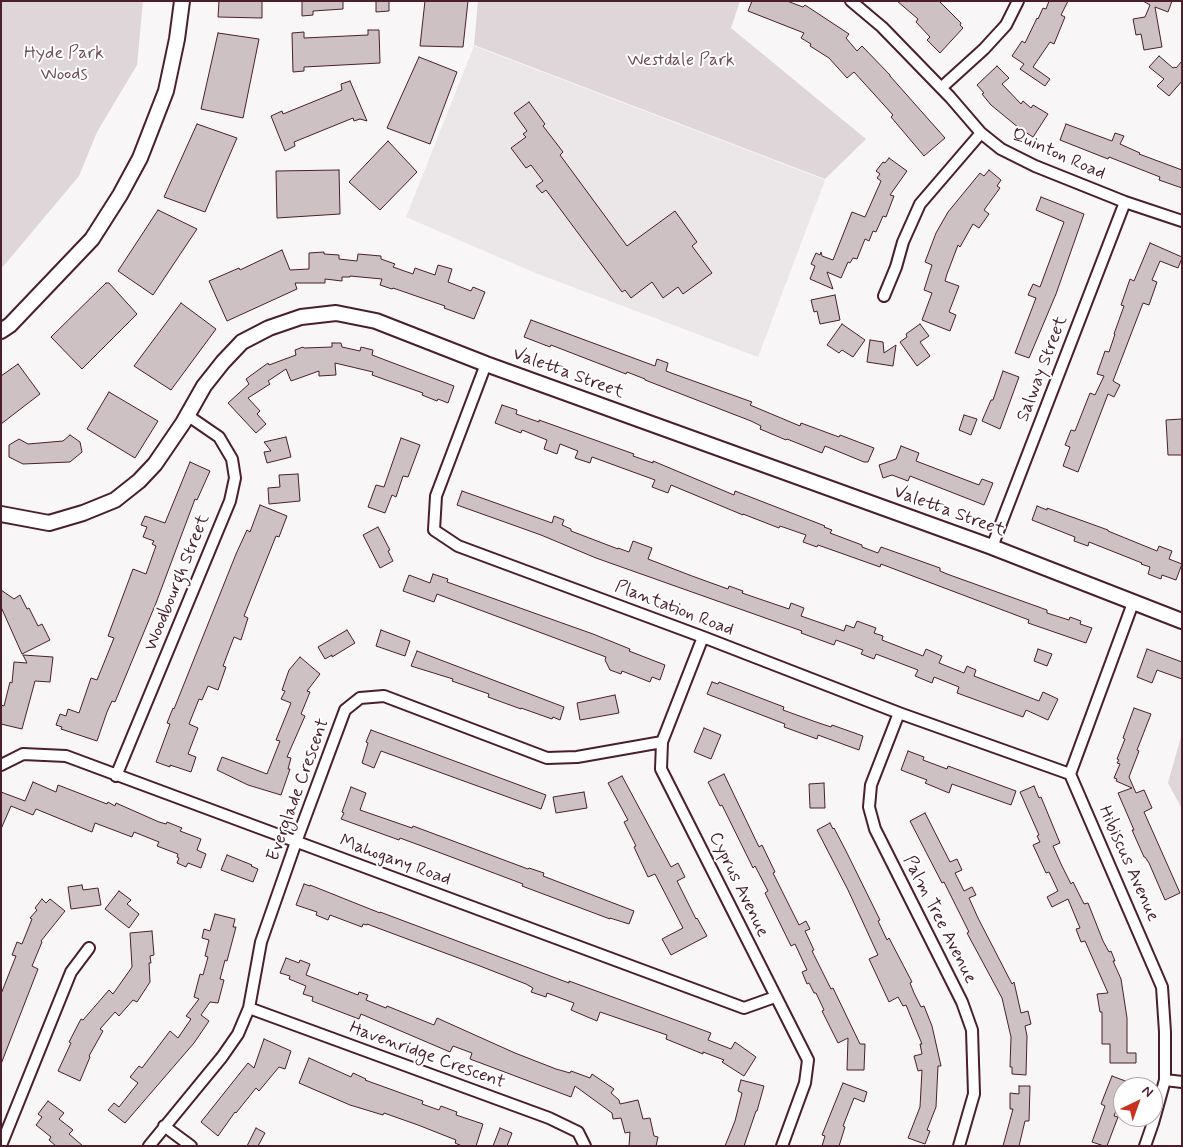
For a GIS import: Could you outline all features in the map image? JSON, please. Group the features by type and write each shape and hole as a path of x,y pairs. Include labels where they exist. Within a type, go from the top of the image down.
{"street":[{"path":"1,331 10,325 92,238 120,195 144,150 166,91 178,39 182,1"},
{"name":"Quinton Road","path":"851,1 882,27 981,133 1001,149 1035,166 1125,202 1182,222"},
{"path":"941,88 984,49 1006,25 1018,1"},
{"path":"884,296 896,267 903,242 920,204 981,133"},
{"name":"Salway Street","path":"992,547 1125,202"},
{"name":"Valetta Street","path":"1,514 49,523 83,513 115,500 155,464 204,386 242,342 269,328 302,318 336,313 376,321 486,364 992,547 1182,621"},
{"name":"Plantation Road","path":"486,364 436,496 434,530 458,546 703,637 899,713 1070,774"},
{"name":"Woodbourgh Street","path":"116,776 230,501 235,478 232,459 219,437 187,415"},
{"path":"1070,774 1133,603"},
{"name":"Cyprus Avenue","path":"703,637 662,742 662,769 808,1060 805,1083 782,1146"},
{"name":"Everglade Crescent","path":"148,1146 222,1057 238,1034 249,1008 260,942 296,842 345,710 360,698 384,696 546,758 577,757 662,742"},
{"name":"Palm Tree Avenue","path":"899,713 871,785 869,807 875,829 962,1002 972,1030 974,1094 959,1146"},
{"name":"Mahogany Road","path":"1,765 24,754 66,756 744,1008 775,997"},
{"name":"Hibiscus Avenue","path":"1070,774 1162,987 1165,1032 1165,1080 1154,1123 1145,1146"},
{"path":"6,1146 1,1143 72,972 89,948"},
{"name":"Havenridge Crescent","path":"249,1008 549,1118 578,1132 585,1146"},
{"path":"1165,1080 1182,1082"},
{"path":"164,1126 190,1146"}],"shaded area":[{"path":"474,46 825,180 758,357 533,272 406,217"}],"green space":[{"name":"Hyde Park Woods","path":"1,1 143,1 137,65 97,132 79,176 1,269"},
{"name":"Westdale Park","path":"478,1 740,1 731,28 866,139 825,179 474,45"},
{"path":"1182,733 1182,809 1168,783"}],"building":[{"path":"219,1 262,1 262,18 218,17"},
{"path":"302,1 343,1 343,9 313,11 313,15 302,16"},
{"path":"376,1 389,1 389,11 376,12"},
{"path":"425,1 468,1 463,47 420,46"},
{"path":"752,1 787,1 803,7 805,5 849,34 846,38 857,51 862,46 945,138 924,156 891,117 893,115 854,72 847,78 829,58 801,38 804,33 748,11"},
{"path":"897,1 939,1 961,23 960,25 963,28 940,53 927,40 930,37 916,22 918,19"},
{"path":"1049,1 1068,1 1061,15 1065,17 1054,44 1050,42 1033,67 1050,79 1045,86 1020,69 1024,64 1012,56 1022,41 1025,43 1037,18 1043,8 1046,9"},
{"path":"1143,1 1172,1 1168,12 1155,7 1162,47 1144,50 1141,34 1136,35 1133,19 1145,17 1150,5"},
{"path":"368,30 379,30 380,63 304,67 304,71 293,72 292,33 304,32 304,38 368,35"},
{"path":"218,33 259,39 243,118 201,109"},
{"path":"1159,56 1173,68 1176,68 1182,61 1182,81 1169,96 1157,86 1164,79 1149,67"},
{"path":"419,57 457,72 430,144 387,128"},
{"path":"997,66 1009,78 1002,84 1021,104 1023,101 1031,108 1033,105 1048,114 1033,137 991,105 977,85"},
{"path":"350,81 367,121 360,119 354,121 353,118 294,142 295,146 285,151 271,116 282,111 283,114 342,90 341,84"},
{"path":"529,102 545,124 543,126 563,152 560,155 627,246 675,211 697,242 692,246 712,273 683,294 678,287 663,298 652,282 631,298 625,290 622,292 546,190 542,193 536,186 543,181 531,165 526,168 511,148 526,137 523,134 527,131 514,113"},
{"path":"197,124 237,138 205,212 164,197"},
{"path":"1066,124 1112,141 1115,133 1124,136 1120,144 1139,154 1182,170 1182,188 1159,180 1160,177 1060,140"},
{"path":"388,141 417,172 380,210 349,182"},
{"path":"889,158 907,171 890,195 894,196 886,217 883,216 876,232 873,231 869,241 865,239 857,259 853,258 850,263 848,262 841,278 827,272 833,289 810,279 815,266 811,264 816,253 820,255 821,252 822,256 833,260 852,212 865,217 881,181 877,178 880,174 876,171"},
{"path":"339,170 340,214 277,218 276,171"},
{"path":"989,170 1001,180 997,186 1000,188 984,210 989,214 979,228 973,224 960,247 958,245 945,281 959,286 949,312 956,315 950,331 922,320 932,293 924,290 932,265 925,262 936,233 948,212 980,173 984,176"},
{"path":"1041,197 1084,214 1056,294 1029,358 1015,353 1036,298 1028,295 1033,284 1040,287 1064,222 1036,210"},
{"path":"158,210 197,229 153,295 118,271"},
{"path":"1150,243 1182,258 1178,268 1160,261 1152,280 1157,282 1149,305 1143,303 1113,381 1120,385 1114,397 1108,394 1078,472 1063,466 1070,447 1065,445 1071,430 1075,431 1090,393 1095,395 1104,376 1097,374 1105,351 1109,352 1124,306 1121,305 1130,279 1134,281"},
{"path":"282,250 290,270 309,269 309,253 324,252 324,254 339,255 339,259 357,261 358,254 381,256 381,259 395,264 393,267 413,274 415,268 435,275 438,265 452,269 448,282 471,291 473,287 485,292 474,319 444,308 445,306 380,285 382,279 350,276 342,277 342,281 325,279 325,283 295,283 297,289 227,321 209,281 239,268 240,270"},
{"path":"106,283 109,283 137,314 82,369 51,337"},
{"path":"835,295 840,320 820,324 817,311 814,312 811,300"},
{"path":"181,303 216,329 171,390 134,366"},
{"path":"531,320 655,366 657,359 668,363 666,371 752,402 750,405 800,426 801,423 874,448 868,462 864,462 825,446 822,453 786,440 760,429 761,426 751,421 645,379 627,372 626,374 551,345 550,347 524,337"},
{"path":"842,324 865,340 853,357 842,350 839,353 827,345"},
{"path":"920,324 929,336 920,342 930,356 917,366 900,342 907,337 906,334"},
{"path":"870,340 883,342 884,353 896,345 893,366 867,362"},
{"path":"332,343 341,343 342,347 360,351 361,347 373,350 372,355 454,386 448,403 438,399 437,401 422,395 423,393 372,375 373,372 335,363 336,375 319,376 319,371 291,381 286,369 268,381 270,384 248,398 260,411 257,414 266,424 256,433 228,403 249,384 246,379 268,363 269,365 296,355 295,350 303,347 332,347"},
{"path":"18,364 40,394 1,424 1,376"},
{"path":"1003,371 1019,377 1000,429 982,421 991,400 993,400"},
{"path":"109,392 158,421 135,458 87,429"},
{"path":"502,405 517,410 516,414 539,422 539,420 634,454 633,456 653,463 653,461 734,495 735,491 825,526 832,530 830,533 862,545 862,547 878,553 881,547 940,568 940,571 947,574 1047,610 1047,613 1069,620 1070,617 1081,621 1080,624 1092,628 1086,643 1028,623 1029,620 881,564 880,567 818,545 817,547 803,542 806,535 743,515 671,485 668,493 652,487 655,480 592,457 590,463 575,458 578,451 560,444 557,454 544,449 547,440 522,430 521,433 495,423"},
{"path":"964,415 977,419 971,435 959,430"},
{"path":"1182,419 1182,455 1168,455 1166,420"},
{"path":"70,435 80,442 82,452 70,462 23,464 9,457 9,445 19,439 28,444 63,441"},
{"path":"286,437 291,457 267,463 264,452 271,451 264,442"},
{"path":"401,438 420,445 408,477 403,476 396,497 392,495 385,513 368,507 376,485 384,487"},
{"path":"901,446 919,453 916,461 979,485 982,479 993,483 984,505 910,476 908,481 892,475 883,478 879,465 896,459"},
{"path":"190,462 210,471 197,500 195,499 156,603 115,702 112,701 107,712 97,741 61,729 62,727 56,725 60,714 66,716 68,709 79,713 91,678 97,680 114,638 108,636 133,569 146,574 156,546 152,544 154,541 143,537 147,527 141,525 145,516 165,523"},
{"path":"298,474 300,501 269,504 268,488 280,487 279,475"},
{"path":"462,491 552,523 554,516 564,520 562,525 571,529 571,531 618,549 629,552 633,541 652,548 648,559 692,576 728,589 729,586 743,591 742,593 789,609 791,603 804,608 801,616 844,631 846,625 854,628 857,621 876,628 874,633 883,636 882,640 923,656 926,649 942,656 939,663 964,673 967,666 976,670 974,676 1039,701 1043,692 1058,699 1048,720 1026,710 1023,717 957,693 959,687 934,677 932,683 915,676 918,670 876,654 874,659 861,654 863,650 836,640 834,645 801,633 802,631 596,558 541,535 457,505"},
{"path":"260,505 287,516 279,537 276,536 244,616 248,618 241,640 234,637 223,666 226,667 218,690 208,686 202,700 199,699 189,724 198,728 188,754 196,757 191,772 156,762 170,724 167,723 173,708 236,554 247,530 250,532"},
{"path":"1037,506 1108,530 1157,551 1159,546 1172,551 1169,559 1182,564 1176,580 1162,575 1161,579 1148,574 1150,567 1142,563 1089,542 1088,546 1074,541 1075,537 1032,520"},
{"path":"378,527 390,550 388,551 393,561 380,568 363,535"},
{"path":"433,574 448,579 447,582 593,634 665,665 660,680 652,677 650,682 622,671 621,674 610,670 605,660 606,657 437,594 434,602 403,591 409,575 430,583"},
{"path":"1,590 14,599 20,595 38,626 42,624 50,640 22,654 1,607"},
{"path":"347,630 355,643 332,657 332,655 325,659 318,647"},
{"path":"381,630 410,641 405,656 376,646"},
{"path":"1038,649 1052,654 1047,666 1034,661"},
{"path":"1147,649 1182,662 1182,679 1157,670 1152,683 1137,677"},
{"path":"417,651 564,707 560,720 521,709 488,697 489,694 452,681 453,679 411,666"},
{"path":"23,655 53,657 50,682 35,681 22,729 1,724 1,705 4,706 10,682 12,683 14,662 27,663"},
{"path":"300,657 320,674 307,691 310,692 301,714 305,716 287,757 291,758 288,769 290,769 281,795 248,785 217,770 222,757 267,774 280,741 276,740 291,703 281,699 285,691 282,690 289,670"},
{"path":"712,682 718,684 719,682 784,707 783,710 816,722 831,727 832,725 863,736 859,750 818,735 817,739 784,727 785,724 707,694"},
{"path":"615,695 619,713 580,720 577,703"},
{"path":"1134,708 1151,714 1129,777 1136,793 1144,790 1152,808 1144,812 1180,893 1165,900 1132,830 1134,830 1118,793 1132,788 1116,781 1117,779 1114,778 1120,764 1117,763 1119,760 1117,759 1125,739 1123,738"},
{"path":"704,728 721,735 711,759 694,752"},
{"path":"371,730 546,795 541,809 381,751 374,768 362,763 368,743 366,742"},
{"path":"908,751 924,757 923,760 947,769 948,766 1016,791 1011,805 952,784 949,793 925,783 927,780 901,770"},
{"path":"724,774 759,847 762,845 775,872 773,873 799,925 806,921 810,929 805,931 814,950 812,951 831,989 833,988 860,1044 865,1044 864,1070 847,1070 848,1038 838,1043 822,1011 824,1010 816,993 814,993 809,983 807,984 802,972 807,970 795,944 791,946 765,893 768,891 755,866 753,868 722,805 720,806 708,782"},
{"path":"622,776 671,867 678,863 685,877 677,881 696,919 707,936 671,955 662,939 683,928 655,874 648,877 624,822 628,820 608,783"},
{"path":"33,782 56,792 58,785 107,804 108,802 115,806 116,803 159,822 166,824 167,822 182,828 180,831 201,839 197,850 206,854 201,868 188,863 186,867 177,863 178,854 157,846 159,842 134,832 132,837 95,823 92,832 36,809 33,815 11,806 1,829 1,792 25,801"},
{"path":"824,783 825,808 810,808 809,784"},
{"path":"1034,786 1039,798 1041,797 1060,843 1053,846 1061,864 1084,904 1088,903 1103,941 1109,952 1111,951 1115,961 1113,961 1121,979 1127,1018 1127,1053 1136,1053 1136,1063 1110,1063 1110,1044 1102,1044 1102,1012 1100,1012 1097,994 1108,993 1085,941 1081,942 1076,929 1080,928 1068,899 1052,907 1047,897 1058,891 1049,872 1046,873 1033,845 1040,842 1037,836 1039,835 1020,792"},
{"path":"351,787 366,793 360,810 412,828 413,826 528,869 544,873 543,876 634,911 629,924 610,919 522,886 523,884 400,838 399,840 341,819"},
{"path":"584,792 587,808 556,813 553,797"},
{"path":"925,813 950,862 957,859 962,870 955,873 964,891 972,887 976,895 969,898 978,918 1012,984 1014,982 1021,1013 1028,1011 1031,1024 1025,1026 1027,1036 1026,1075 1012,1074 1012,1067 1010,1067 1011,1037 1002,998 967,933 969,932 944,882 942,883 910,821"},
{"path":"830,823 880,920 878,921 887,940 889,938 912,982 910,983 914,993 921,1007 924,1006 932,1026 941,1066 938,1066 936,1107 927,1130 930,1131 925,1144 908,1138 920,1107 922,1070 918,1071 914,1056 922,1054 920,1044 922,1044 906,1005 903,1006 898,997 889,1002 869,959 878,955 848,890 817,830"},
{"path":"227,855 258,869 253,882 221,870"},
{"path":"304,884 569,983 569,981 711,1033 708,1040 731,1049 735,1042 756,1057 744,1076 722,1062 724,1060 703,1052 703,1054 666,1039 667,1035 600,1012 597,1021 571,1010 574,1003 547,993 546,997 531,992 533,988 526,984 480,966 367,924 363,924 362,927 330,915 328,920 316,915 317,912 296,905"},
{"path":"82,885 83,890 98,888 101,905 71,909 68,887"},
{"path":"119,891 131,900 127,904 139,914 129,928 105,909"},
{"path":"42,899 46,903 50,899 65,911 41,941 32,966 38,969 1,1064 1,994 16,956 12,955 17,942 22,944 32,919 30,918 37,910 35,908"},
{"path":"215,914 235,919 233,927 236,927 220,979 224,980 218,1003 210,1002 201,1015 209,1021 194,1043 125,1123 108,1110 114,1103 119,1107 138,1083 130,1077 139,1066 142,1068 170,1031 178,1038 191,1019 186,1016 199,999 194,997 200,974 203,975 208,957 205,956 209,940 202,938 204,929 210,931"},
{"path":"152,931 154,955 150,956 150,982 137,1002 133,1000 119,1016 115,1012 100,1029 103,1031 89,1056 80,1081 58,1071 71,1043 69,1042 81,1019 83,1020 109,990 113,994 132,967 130,933"},
{"path":"286,958 299,963 300,960 310,964 306,975 358,995 359,992 368,995 366,1000 386,1008 387,1006 434,1025 437,1018 556,1069 570,1073 571,1071 590,1078 592,1074 614,1089 611,1093 619,1100 620,1104 638,1100 643,1119 650,1118 654,1136 658,1137 656,1146 629,1146 630,1132 625,1133 621,1118 613,1119 612,1113 575,1086 571,1097 470,1059 472,1053 453,1046 450,1052 361,1014 359,1019 312,1001 313,997 303,994 306,986 289,979 290,976 280,973"},
{"path":"264,1039 291,1051 285,1069 279,1067 259,1091 256,1088 235,1112 218,1136 201,1122 248,1063 254,1068"},
{"path":"309,1058 351,1077 353,1073 365,1080 423,1101 422,1104 439,1110 441,1106 457,1112 456,1115 483,1124 476,1146 462,1146 455,1143 456,1140 418,1125 384,1113 383,1115 350,1105 299,1083"},
{"path":"1112,1076 1115,1077 1113,1077 1114,1127 1107,1146 1092,1142 1105,1106 1101,1104"},
{"path":"741,1080 764,1086 744,1146 725,1146 735,1121 742,1093 738,1091"},
{"path":"843,1083 867,1092 864,1102 854,1098 843,1126 845,1127 839,1146 822,1146 825,1136 822,1135"},
{"path":"1019,1086 1030,1086 1029,1121 1025,1121 1019,1146 1003,1146 1013,1109 1010,1109 1010,1093 1019,1094"},
{"path":"48,1101 64,1113 59,1119 73,1130 69,1134 83,1146 56,1146 49,1140 51,1137 36,1125 42,1117 38,1114"},
{"path":"256,1128 265,1133 258,1146 247,1146"},
{"path":"500,1128 512,1133 507,1146 493,1146"}]}
